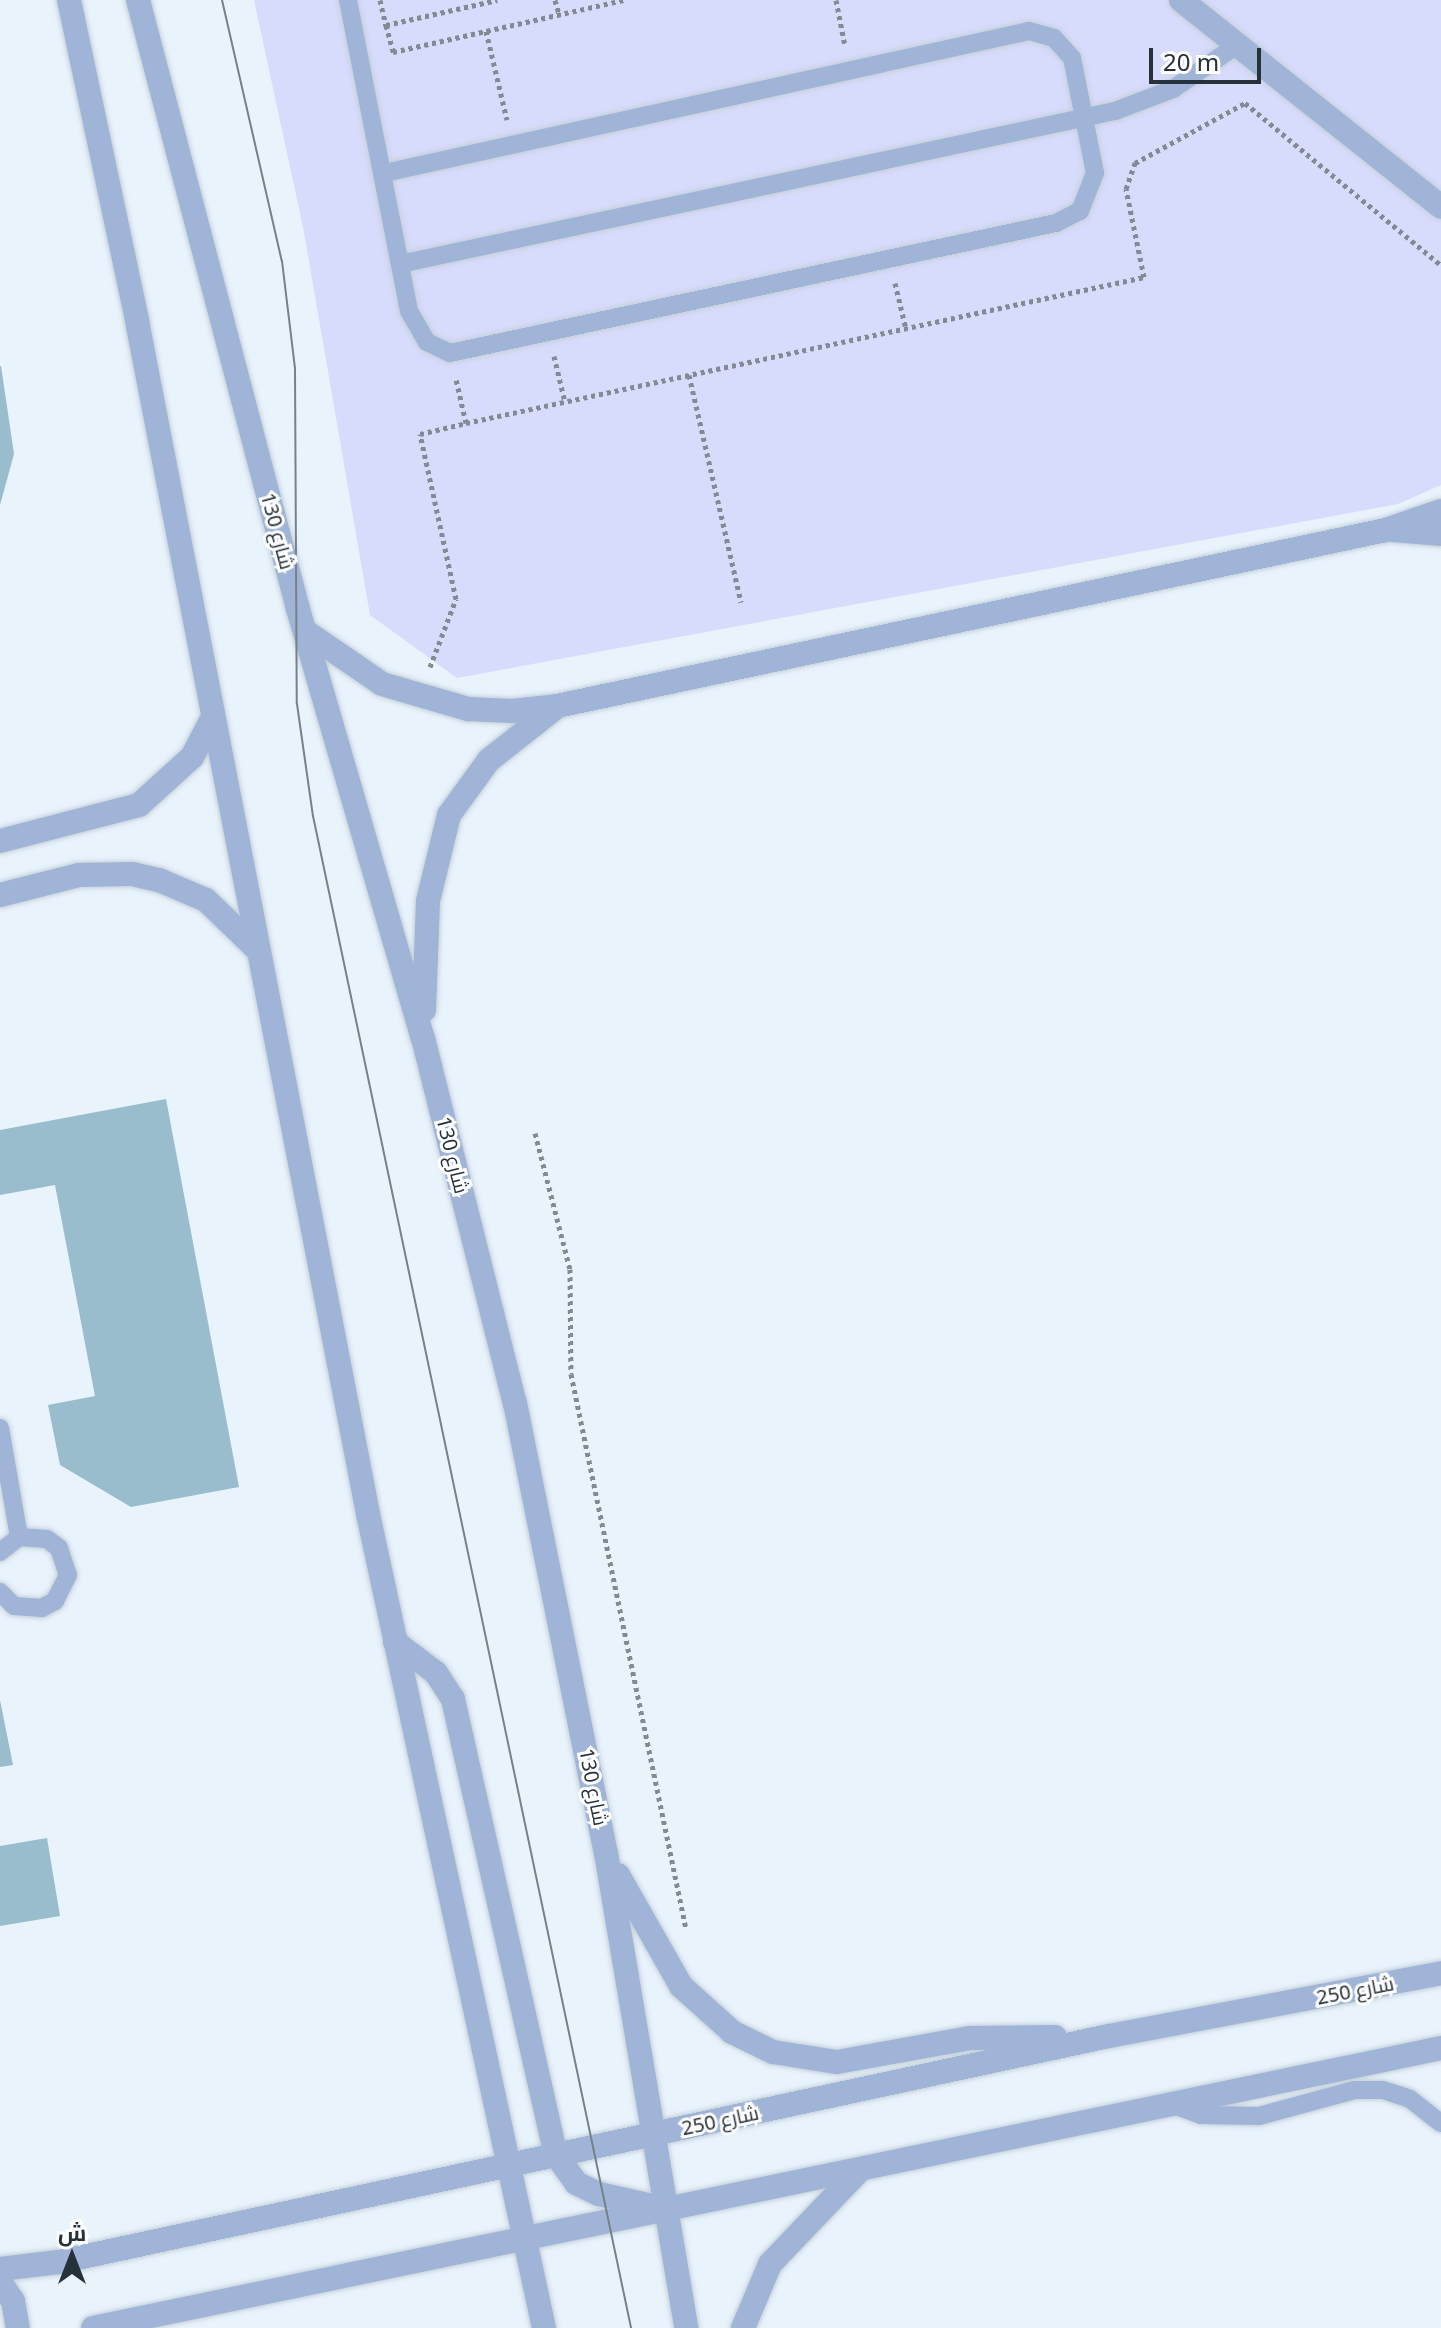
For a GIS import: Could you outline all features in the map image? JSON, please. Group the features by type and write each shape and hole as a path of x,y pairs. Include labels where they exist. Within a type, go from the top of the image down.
{"street":[{"path":"69,0 395,1642 522,2239 544,2328"},
{"name":"شارع 130","path":"138,0 309,634 423,1038 515,1403 606,1853 686,2328"},
{"path":"1181,0 1441,207"},
{"path":"309,634 382,684 424,700 512,711 557,706 1386,530 1441,511"},
{"path":"1386,530 1441,534"},
{"path":"423,1038 428,901 449,815 489,760 557,706"},
{"path":"0,841 139,805 192,757 213,717"},
{"path":"0,895 79,875 132,874 159,880 206,900 258,950"},
{"path":"395,1642 436,1673 453,1699 556,2155 576,2183 599,2194 664,2209"},
{"path":"606,1853 681,1986 732,2032 773,2052 837,2062 971,2038 1109,2036"},
{"name":"شارع 250","path":"0,2269 59,2262 1109,2036 1441,1973"},
{"path":"93,2328 1441,2048"},
{"path":"743,2328 770,2264 859,2171"},
{"path":"0,2282 13,2301 18,2328"}],"lane":[{"path":"348,0 413,323 427,342 450,353 549,335 1056,223 1080,211 1094,187 1095,173 1072,58 1042,32 384,173"},
{"path":"400,264 1085,119 1153,100 1237,45"},
{"path":"0,1428 19,1537"},
{"path":"0,1552 19,1537 47,1539 59,1548 68,1575 64,1589 55,1601 28,1609 14,1606 0,1592"},
{"path":"1174,2105 1201,2115 1259,2116 1355,2090 1383,2090 1410,2099 1441,2123"}],"path":[{"path":"380,0 393,52 624,0"},
{"path":"386,25 497,0"},
{"path":"555,0 559,14"},
{"path":"836,0 850,71"},
{"path":"486,31 513,145"},
{"path":"424,700 434,646 456,599 420,434 1144,277 1126,189 1135,163 1245,103 1441,265"},
{"path":"889,260 906,329"},
{"path":"549,335 565,402"},
{"path":"450,353 466,423"},
{"path":"689,375 741,602"},
{"path":"535,1133 570,1269 571,1374 690,1942"}],"shaded area":[{"path":"254,0 1441,0 1441,485 1398,504 457,678 370,615 304,232"}],"building":[{"path":"0,366 14,454 0,505"},
{"path":"166,1099 239,1487 131,1507 60,1465 48,1405 95,1396 55,1185 0,1195 0,1130"},
{"path":"0,1700 13,1765 0,1767"},
{"path":"47,1838 60,1916 0,1926 0,1846"}],"tram line":[{"path":"222,0 282,261 295,368 297,704 313,816 631,2328"}]}
